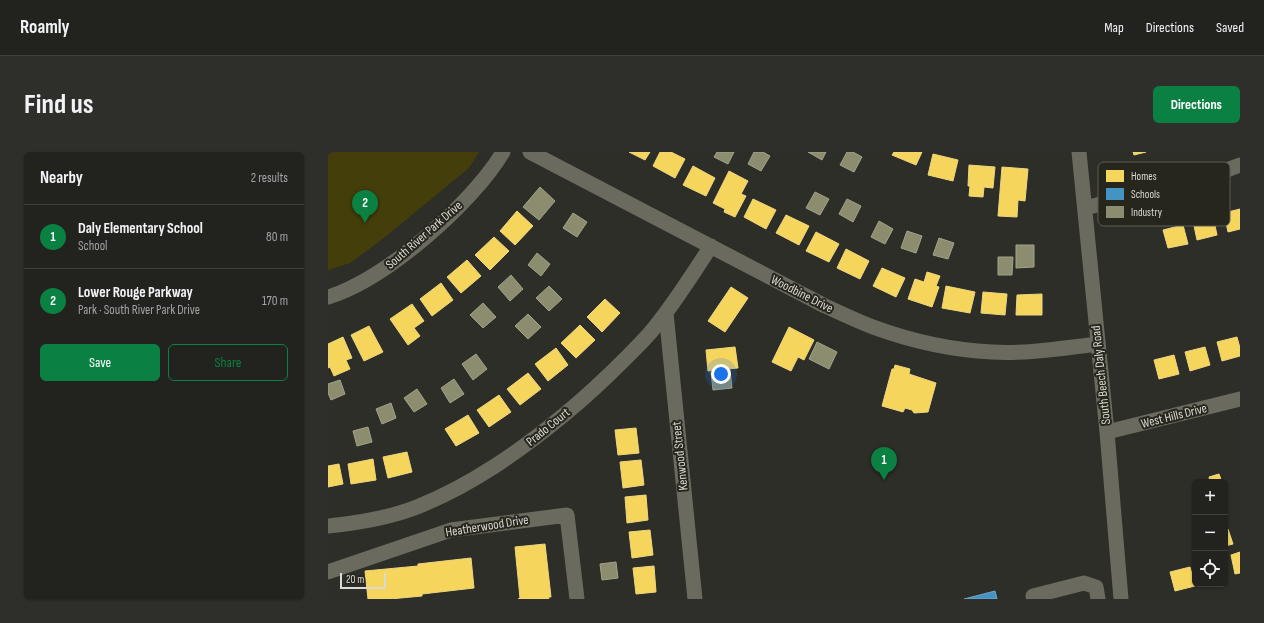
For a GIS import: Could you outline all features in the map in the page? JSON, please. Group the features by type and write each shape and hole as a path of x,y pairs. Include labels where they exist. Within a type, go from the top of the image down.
{"street":[{"name":"South River Park Drive","path":"328,297 362,282 383,270 407,252 441,223 473,192 503,152"},
{"name":"Woodbine Drive","path":"530,152 825,306 872,326 911,339 951,348 992,352 1033,352 1098,344"},
{"name":"South Beech Daly Road","path":"1079,152 1107,432 1121,599"},
{"path":"1230,169 1240,165"},
{"path":"1085,208 1098,205"},
{"name":"Prado Court","path":"328,526 369,520 416,507 454,490 506,460 531,442 579,403 650,334 711,246"},
{"name":"Kenwood Street","path":"666,313 695,599"},
{"name":"West Hills Drive","path":"1107,432 1240,399"},
{"name":"Heatherwood Drive","path":"328,572 451,530 567,514 577,599"},
{"path":"1033,596 1084,583 1096,587 1098,599"}],"shaded area":[{"path":"328,152 479,152 469,168 380,241 350,263 328,270"}],"building: Homes":[{"path":"629,152 650,152 645,160"},
{"path":"660,152 671,152 685,159 675,178 653,166"},
{"path":"894,152 922,152 916,165 892,155"},
{"path":"1133,152 1146,152 1134,155"},
{"path":"933,154 958,160 953,181 928,175"},
{"path":"969,165 995,167 993,188 984,187 983,197 969,196"},
{"path":"693,166 715,178 706,196 683,185"},
{"path":"1002,167 1028,169 1025,201 1018,200 1017,217 998,216"},
{"path":"729,171 748,181 741,194 746,196 735,217 724,212 725,209 713,203"},
{"path":"753,199 776,210 766,229 744,217"},
{"path":"1240,209 1240,229 1228,232 1227,226 1230,226 1230,212"},
{"path":"517,211 533,226 515,245 500,231"},
{"path":"786,215 809,226 799,245 776,233"},
{"path":"1183,226 1188,244 1168,248 1163,230"},
{"path":"1194,226 1215,226 1217,235 1197,240"},
{"path":"816,232 839,244 829,262 806,251"},
{"path":"494,237 509,251 490,270 475,255"},
{"path":"846,249 869,261 860,279 837,268"},
{"path":"467,260 481,276 461,293 447,277"},
{"path":"882,268 905,278 896,297 873,286"},
{"path":"927,272 940,276 936,286 939,287 932,307 908,299 915,279 924,282"},
{"path":"441,283 453,300 432,316 420,299"},
{"path":"946,286 975,292 970,313 942,308"},
{"path":"731,287 748,298 725,332 708,321"},
{"path":"983,292 1007,294 1005,315 981,313"},
{"path":"1042,294 1042,315 1016,315 1017,295"},
{"path":"605,299 620,313 602,332 587,317"},
{"path":"412,304 424,321 414,328 420,336 408,345 390,319"},
{"path":"580,325 595,340 576,358 561,343"},
{"path":"369,326 383,352 364,361 351,335"},
{"path":"789,327 814,340 804,360 798,357 791,371 772,362"},
{"path":"343,337 352,358 346,360 350,369 334,376 330,367 328,368 328,344"},
{"path":"1237,337 1240,348 1240,356 1222,361 1217,342"},
{"path":"735,347 738,368 708,371 706,350"},
{"path":"1205,347 1210,365 1190,371 1185,352"},
{"path":"556,348 568,365 548,381 535,364"},
{"path":"1174,355 1179,374 1159,379 1154,360"},
{"path":"895,365 910,369 909,374 936,383 928,412 914,413 912,410 905,408 903,412 882,406 892,369 894,369"},
{"path":"528,373 541,389 520,405 507,389"},
{"path":"499,395 511,412 489,427 477,410"},
{"path":"468,415 479,433 456,446 445,429"},
{"path":"636,428 639,453 618,455 615,430"},
{"path":"407,452 412,472 388,478 383,457"},
{"path":"373,459 376,480 351,484 348,464"},
{"path":"641,460 644,485 623,488 620,462"},
{"path":"339,464 343,484 328,487 328,466"},
{"path":"1219,474 1221,479 1209,479 1209,477"},
{"path":"646,495 648,520 627,523 625,497"},
{"path":"1228,529 1233,544 1228,545"},
{"path":"650,530 653,555 632,558 629,532"},
{"path":"545,544 551,597 548,597 549,599 518,599 520,598 515,547"},
{"path":"1240,552 1240,573 1235,574 1231,555"},
{"path":"471,558 474,588 422,594 422,596 390,599 368,599 365,571 418,566 418,564"},
{"path":"654,566 656,592 636,594 633,568"},
{"path":"1190,567 1192,575 1192,587 1175,591 1170,572"}],"building: Schools":[{"path":"995,591 997,599 964,599"}],"building: Industry":[{"path":"717,152 734,152 728,164 714,157"},
{"path":"754,152 763,152 770,156 761,171 748,164"},
{"path":"808,152 826,152 822,160"},
{"path":"847,152 853,152 862,157 854,172 840,165"},
{"path":"540,187 555,201 539,220 523,207"},
{"path":"815,192 829,199 820,215 806,208"},
{"path":"847,199 861,206 853,222 839,214"},
{"path":"573,213 587,222 577,237 563,228"},
{"path":"879,221 893,229 885,244 871,237"},
{"path":"907,231 922,236 916,253 901,248"},
{"path":"939,238 954,243 948,259 933,255"},
{"path":"1016,245 1034,245 1034,267 1016,268"},
{"path":"537,253 550,264 541,276 528,265"},
{"path":"998,257 1013,257 1012,275 998,275"},
{"path":"511,275 523,289 510,301 498,287"},
{"path":"549,286 562,299 549,311 536,298"},
{"path":"483,303 496,317 483,328 470,315"},
{"path":"528,314 541,327 528,339 515,326"},
{"path":"817,342 837,352 829,369 809,359"},
{"path":"476,354 487,369 473,380 462,364"},
{"path":"730,370 732,388 713,390 711,372"},
{"path":"454,379 464,394 450,403 441,388"},
{"path":"340,380 345,394 331,400 328,393 328,384"},
{"path":"417,389 427,404 414,412 404,398"},
{"path":"391,403 396,418 382,424 376,409"},
{"path":"368,427 372,442 357,446 353,431"},
{"path":"616,562 618,578 602,580 600,564"}],"place":[{"name":"Lower Rouge Parkway","path":"365,223"},
{"name":"Daly Elementary School","path":"884,480"}]}
